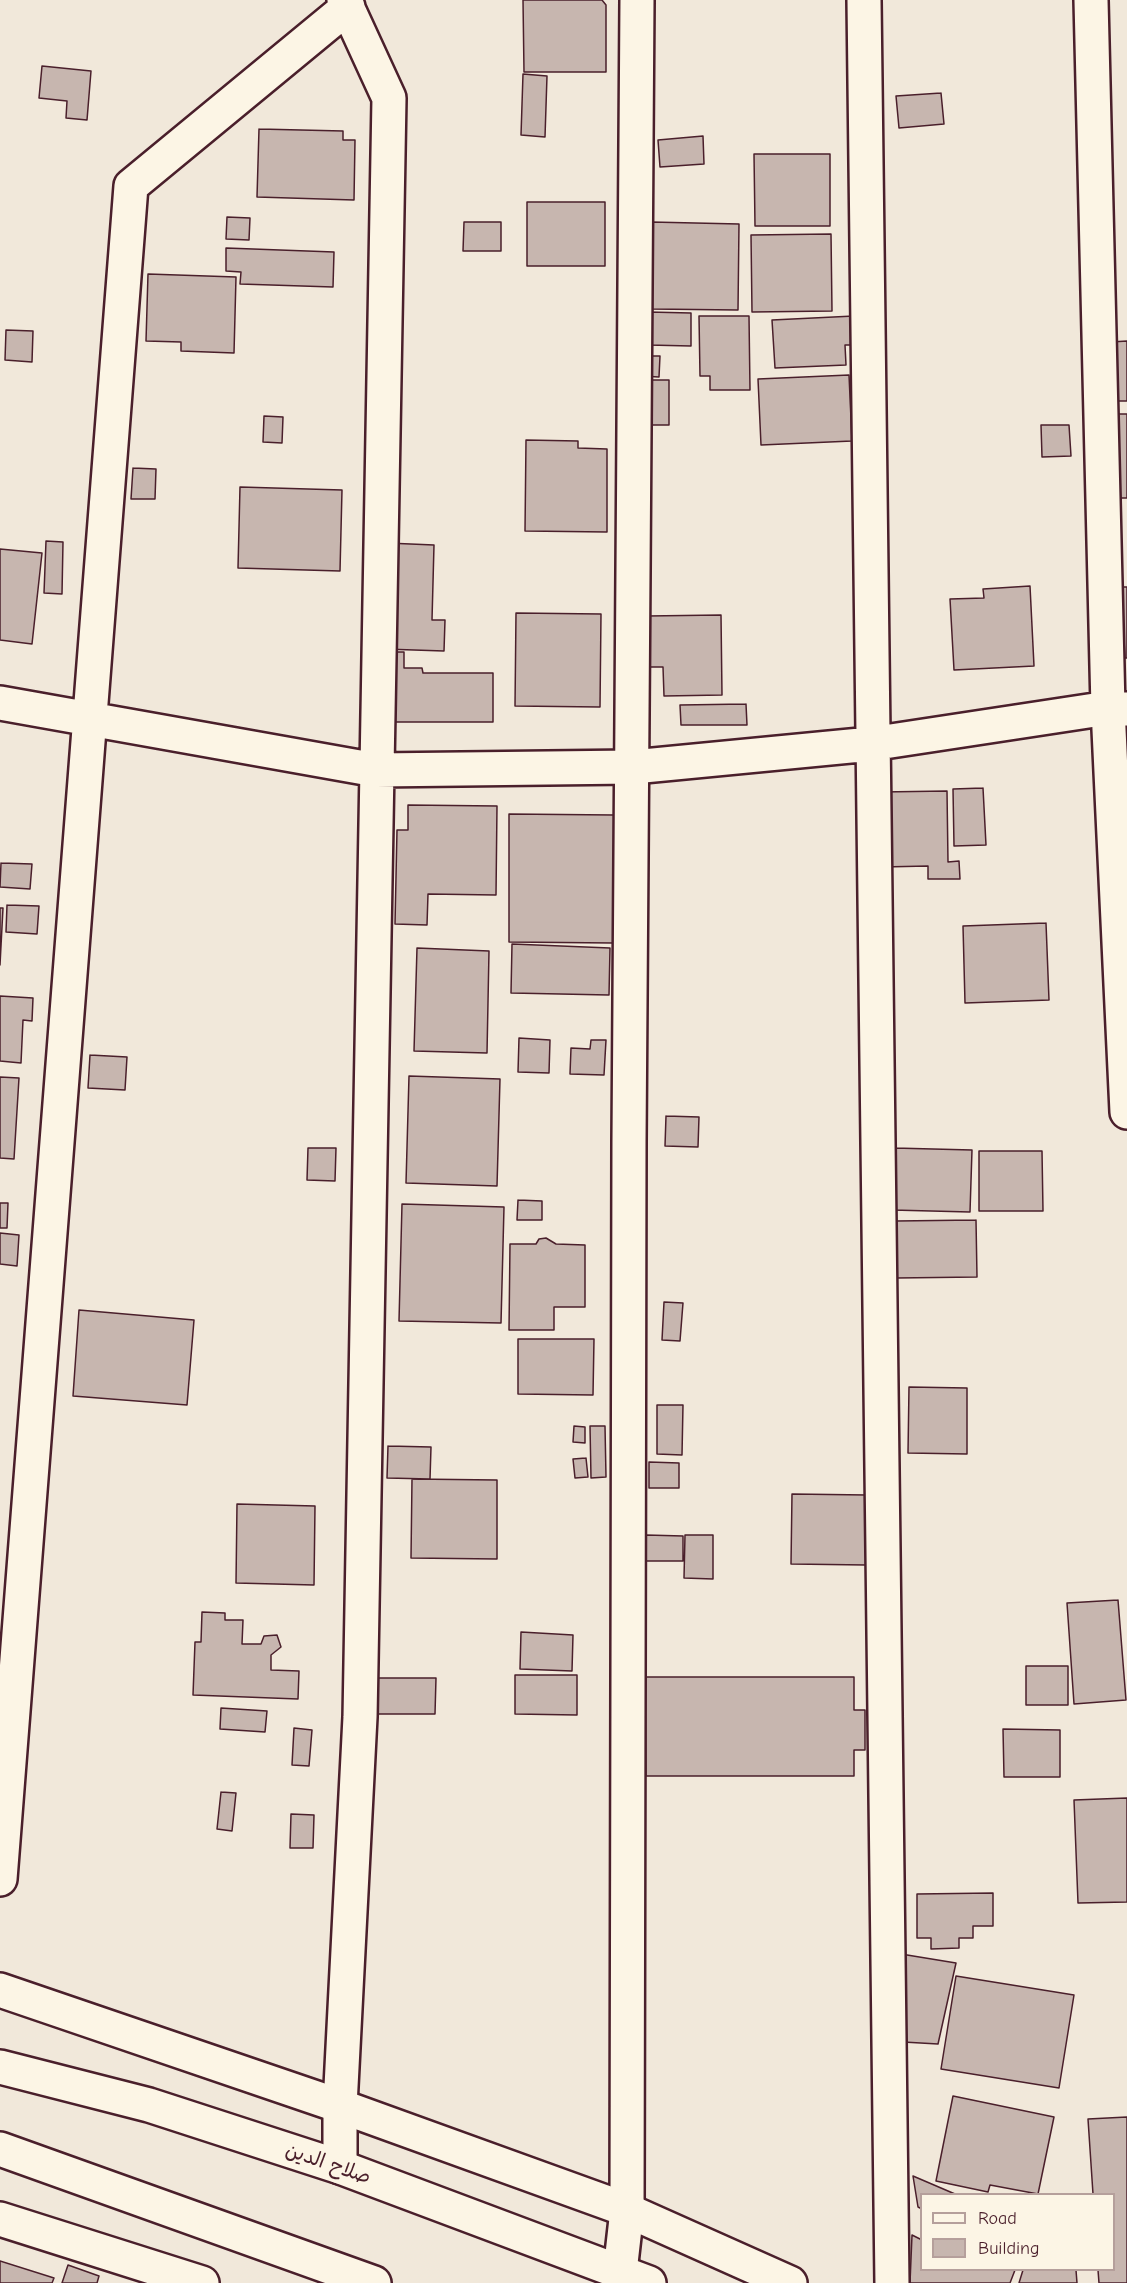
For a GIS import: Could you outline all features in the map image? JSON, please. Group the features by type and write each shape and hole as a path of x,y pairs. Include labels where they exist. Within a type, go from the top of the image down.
{"main road":[{"path":"634,2278 627,2210 629,1142 636,0"},
{"path":"864,0 871,744 892,2283"},
{"path":"1091,0 1118,708 1127,1112"},
{"path":"0,1879 92,720 131,186 346,4 389,99 360,1717 340,2106 340,2168"},
{"path":"0,703 376,770 633,767 871,744 1118,708"},
{"path":"0,1990 340,2106 627,2210 790,2283"},
{"name":"صلاح الدين","path":"0,2067 149,2105 340,2168 634,2278"},
{"path":"0,2149 374,2283"},
{"path":"0,2218 202,2283"}],"building":[{"path":"523,0 602,0 606,5 606,72 524,72"},
{"path":"42,66 91,71 87,120 66,118 67,101 39,98"},
{"path":"523,74 547,76 545,137 521,135"},
{"path":"941,93 944,124 899,128 896,96"},
{"path":"259,129 343,131 343,140 355,140 354,200 257,197"},
{"path":"703,136 704,164 660,167 658,140"},
{"path":"754,154 830,154 830,226 755,226"},
{"path":"527,202 605,202 605,266 527,266"},
{"path":"227,217 250,218 249,240 226,239"},
{"path":"464,222 501,222 501,251 463,251"},
{"path":"651,222 739,224 738,310 651,309"},
{"path":"831,234 832,311 752,312 751,235"},
{"path":"226,248 334,252 333,287 240,284 241,272 226,271"},
{"path":"148,274 236,277 234,353 181,351 181,342 146,341"},
{"path":"648,312 691,313 691,346 648,345"},
{"path":"699,316 749,316 750,390 710,390 710,376 700,376"},
{"path":"854,316 855,345 845,345 846,365 775,368 772,320"},
{"path":"6,330 33,331 32,362 5,360"},
{"path":"1127,341 1127,401 1112,401 1111,342"},
{"path":"641,356 660,356 659,377 641,376"},
{"path":"849,375 852,441 761,445 758,379"},
{"path":"640,380 669,380 669,425 640,425"},
{"path":"1114,414 1127,414 1127,498 1114,498"},
{"path":"264,416 283,417 282,443 263,442"},
{"path":"1041,425 1069,425 1071,456 1042,457"},
{"path":"526,440 578,441 578,448 607,449 607,532 525,531"},
{"path":"133,468 156,469 155,499 131,499"},
{"path":"240,487 342,490 340,571 238,568"},
{"path":"46,541 63,542 62,594 44,593"},
{"path":"387,543 434,545 432,620 445,620 444,651 384,649"},
{"path":"0,549 42,553 32,644 0,640"},
{"path":"1030,586 1034,666 954,670 950,599 984,598 983,589"},
{"path":"1121,587 1127,587 1127,658 1125,658"},
{"path":"516,613 601,614 600,707 515,706"},
{"path":"721,615 722,695 664,696 663,667 648,667 647,616"},
{"path":"384,652 404,652 404,668 422,668 423,673 493,673 493,722 384,722"},
{"path":"746,704 747,725 681,725 680,705"},
{"path":"983,788 986,845 954,846 953,789"},
{"path":"947,791 948,862 959,861 960,879 928,879 928,866 882,867 881,792"},
{"path":"408,805 497,806 496,895 428,894 427,925 395,924 397,830 408,830"},
{"path":"509,814 614,815 613,943 509,942"},
{"path":"1,863 32,864 30,889 0,887"},
{"path":"7,905 39,906 37,934 6,932"},
{"path":"0,908 3,908 0,965"},
{"path":"1046,923 1049,1000 965,1003 963,926"},
{"path":"512,944 610,948 609,995 511,993"},
{"path":"417,948 489,951 487,1053 414,1051"},
{"path":"0,996 33,998 32,1021 23,1020 21,1063 0,1061"},
{"path":"519,1038 550,1040 549,1073 518,1072"},
{"path":"591,1040 606,1040 604,1075 570,1074 571,1048 590,1049"},
{"path":"90,1055 127,1057 125,1090 88,1088"},
{"path":"409,1076 500,1079 497,1186 406,1183"},
{"path":"0,1077 19,1078 14,1159 0,1158"},
{"path":"666,1116 699,1117 698,1147 665,1146"},
{"path":"308,1148 336,1148 335,1181 307,1180"},
{"path":"894,1148 972,1150 970,1212 892,1210"},
{"path":"979,1151 1042,1151 1043,1211 979,1211"},
{"path":"518,1200 542,1201 542,1220 517,1220"},
{"path":"0,1203 8,1203 7,1228 0,1228"},
{"path":"402,1204 504,1207 501,1323 399,1321"},
{"path":"976,1220 977,1277 896,1278 896,1221"},
{"path":"0,1233 19,1235 17,1266 0,1264"},
{"path":"546,1238 556,1244 585,1245 585,1307 554,1307 554,1330 509,1330 510,1244 536,1244 539,1239"},
{"path":"664,1302 683,1303 680,1341 662,1340"},
{"path":"79,1310 194,1320 187,1405 73,1396"},
{"path":"518,1339 594,1339 593,1395 518,1394"},
{"path":"909,1387 967,1388 967,1454 908,1453"},
{"path":"657,1405 683,1405 682,1455 657,1454"},
{"path":"574,1426 585,1427 585,1443 573,1442"},
{"path":"590,1426 605,1426 606,1477 591,1478"},
{"path":"388,1446 431,1447 430,1479 387,1478"},
{"path":"586,1458 588,1477 575,1478 573,1459"},
{"path":"649,1462 679,1463 679,1488 649,1488"},
{"path":"412,1479 497,1480 497,1559 411,1558"},
{"path":"792,1494 867,1495 866,1565 791,1564"},
{"path":"237,1504 315,1506 314,1585 236,1583"},
{"path":"646,1535 683,1536 683,1561 646,1561"},
{"path":"685,1535 713,1535 713,1579 684,1578"},
{"path":"1118,1600 1126,1700 1074,1704 1067,1603"},
{"path":"202,1612 225,1613 225,1620 243,1620 242,1644 261,1644 264,1636 277,1635 281,1647 271,1655 271,1670 299,1671 298,1699 193,1695 195,1642 201,1642"},
{"path":"521,1632 573,1635 572,1671 520,1669"},
{"path":"1026,1666 1068,1666 1068,1705 1026,1705"},
{"path":"515,1675 577,1675 577,1715 515,1714"},
{"path":"645,1677 854,1677 854,1710 865,1710 865,1750 854,1750 854,1776 646,1776"},
{"path":"377,1678 436,1678 435,1714 376,1714"},
{"path":"221,1708 267,1711 265,1732 220,1729"},
{"path":"294,1728 312,1730 309,1766 292,1765"},
{"path":"1003,1729 1060,1730 1060,1777 1004,1777"},
{"path":"221,1792 236,1793 232,1831 217,1829"},
{"path":"1127,1798 1127,1902 1078,1903 1074,1800"},
{"path":"291,1814 314,1815 313,1848 290,1848"},
{"path":"993,1893 993,1926 973,1926 973,1938 959,1938 959,1948 931,1949 931,1938 917,1938 917,1894"},
{"path":"901,1954 956,1963 938,2044 903,2042"},
{"path":"956,1976 1074,1995 1059,2088 941,2069"},
{"path":"953,2096 1054,2117 1038,2193 990,2185 988,2192 936,2181"},
{"path":"1127,2117 1127,2283 1099,2283 1098,2271 1115,2271 1115,2193 1093,2193 1088,2119"},
{"path":"913,2176 953,2193 920,2193 920,2208"},
{"path":"912,2235 920,2239 920,2271 1015,2271 1010,2283 910,2283"},
{"path":"0,2261 54,2278 52,2283 0,2283"},
{"path":"68,2265 99,2276 97,2283 62,2283"},
{"path":"1023,2271 1076,2271 1077,2283 1019,2283"}]}
